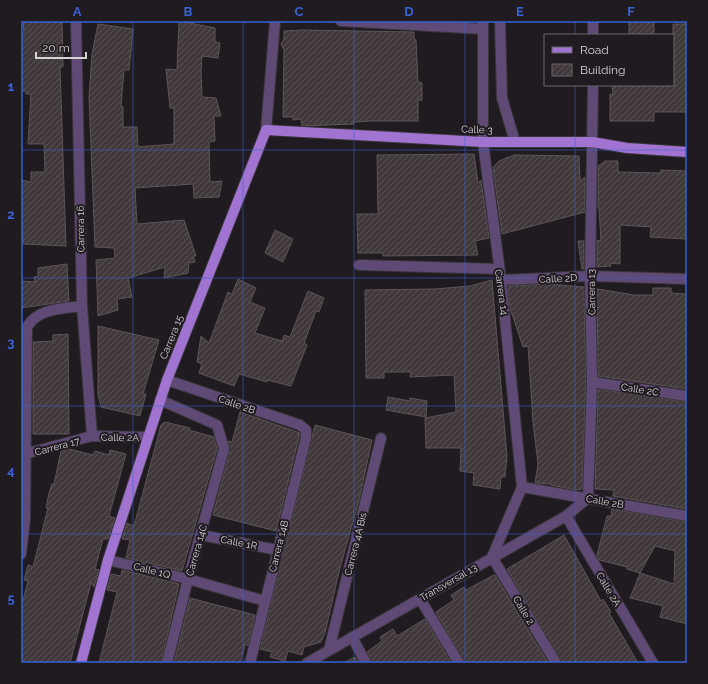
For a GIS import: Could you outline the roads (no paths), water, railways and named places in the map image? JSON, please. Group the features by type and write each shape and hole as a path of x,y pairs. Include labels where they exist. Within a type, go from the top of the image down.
{"main road":[{"name":"Calle 3","path":"266,130 483,142 592,142 627,148 687,152"},
{"name":"Carrera 15","path":"81,663 108,560 166,380 266,130"}],"street":[{"name":"Carrera 16","path":"76,21 82,306 92,436"},
{"name":"Carrera 15","path":"266,130 275,21"},
{"path":"341,21 483,25"},
{"path":"500,21 502,98 515,142"},
{"path":"593,21 593,34"},
{"name":"Carrera 14","path":"483,25 483,142 499,269 502,280 522,487 492,557"},
{"name":"Carrera 13","path":"588,498 592,382 590,276 592,86"},
{"path":"359,265 499,269"},
{"name":"Calle 2D","path":"502,280 590,276 687,279"},
{"path":"21,554 25,520 23,455 27,327 32,319 41,313 82,306"},
{"name":"Calle 2B","path":"166,380 300,425 306,430"},
{"name":"Calle 2C","path":"592,382 687,396"},
{"name":"Carrera 14C","path":"160,400 217,425 224,449 188,579 167,663"},
{"name":"Carrera 14B","path":"250,663 306,438 306,430"},
{"name":"Calle 2A","path":"92,436 148,437"},
{"name":"Carrera 17","path":"23,455 92,436"},
{"name":"Carrera 4A Bis","path":"329,650 381,438"},
{"name":"Calle 2B","path":"522,487 687,516"},
{"name":"Transversal 13","path":"307,663 566,516 588,498"},
{"name":"Calle 2A","path":"566,516 653,663"},
{"name":"Calle 1R","path":"201,535 277,550"},
{"name":"Calle 2","path":"492,557 556,663"},
{"name":"Calle 1Q","path":"108,560 188,579 265,601"},
{"path":"420,598 459,663"},
{"path":"352,637 366,663"}]}
